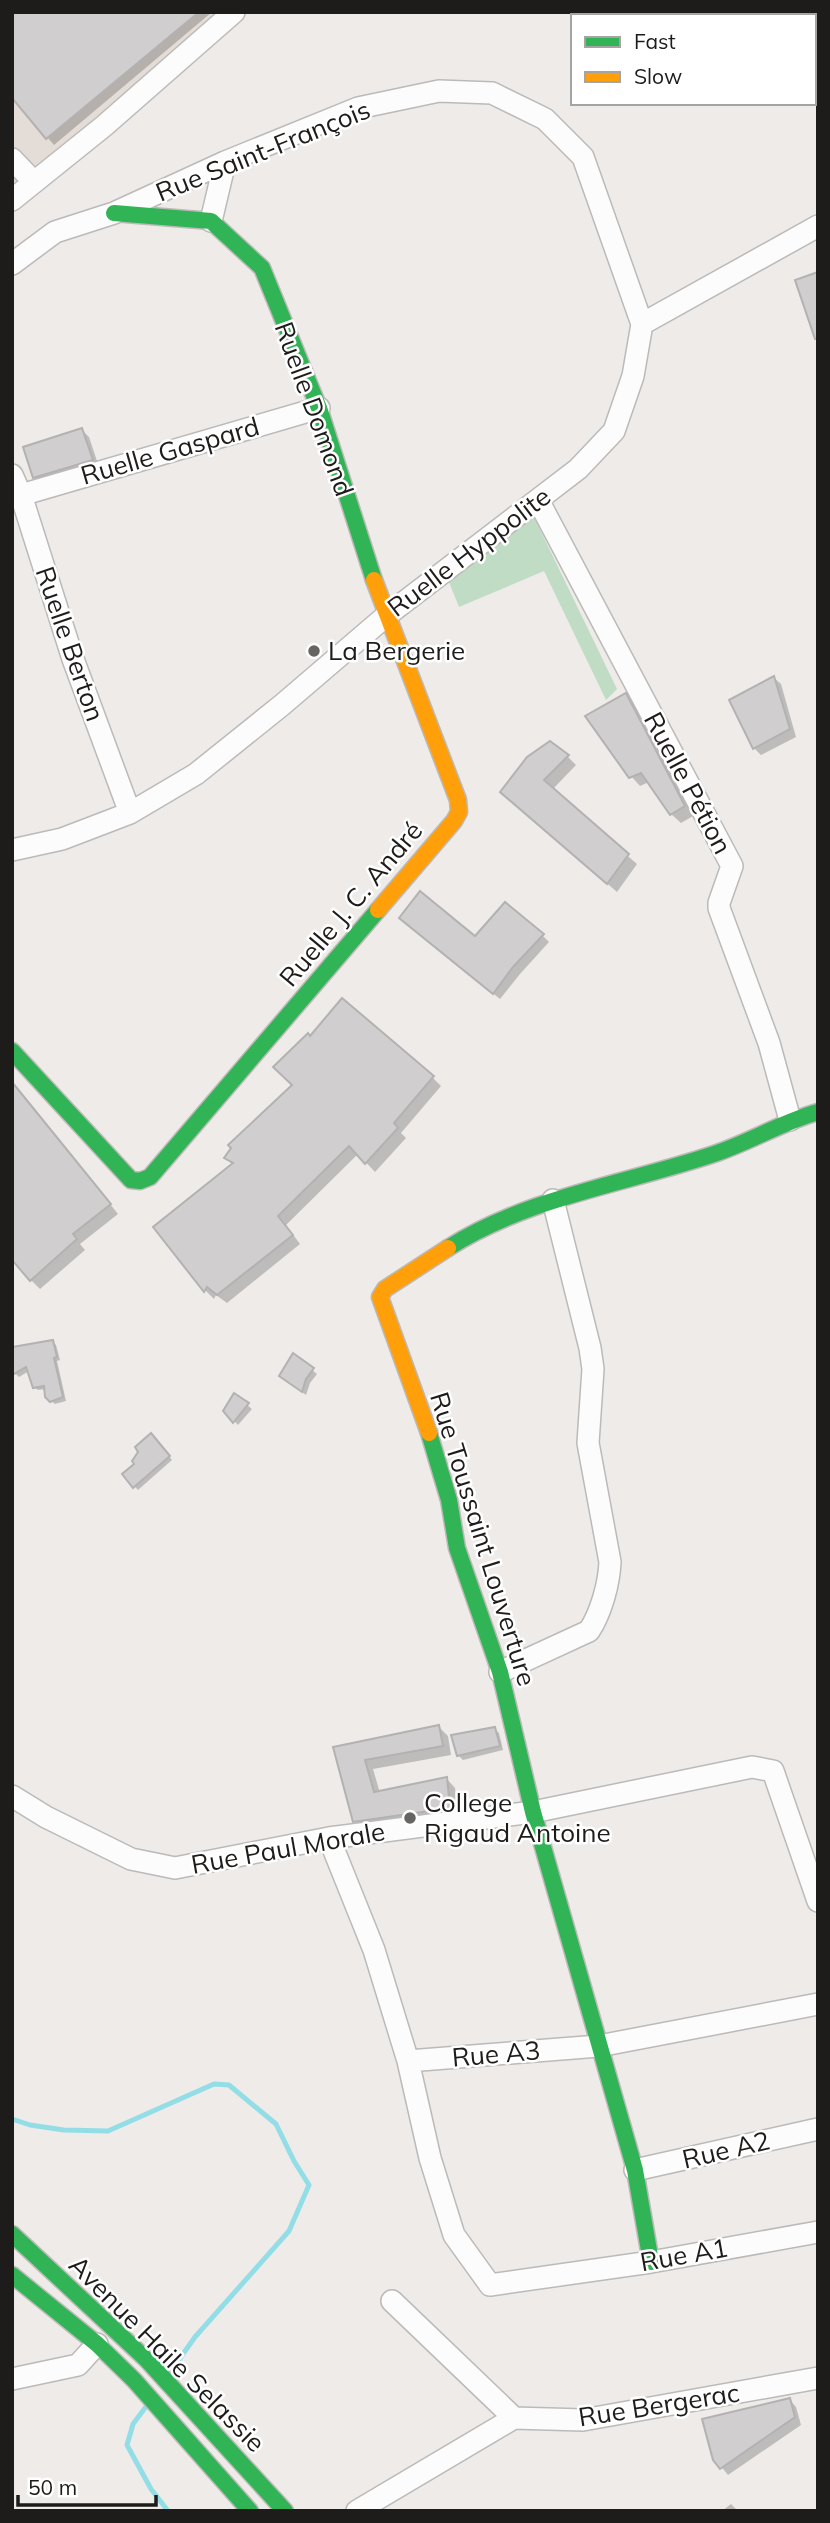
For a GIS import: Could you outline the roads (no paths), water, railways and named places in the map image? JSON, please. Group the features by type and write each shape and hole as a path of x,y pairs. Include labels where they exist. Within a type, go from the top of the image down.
{"street":[{"path":"12,200 104,126 234,12"},
{"name":"Rue Saint-François","path":"12,264 55,232 114,213 225,162 358,108 439,92 492,93 545,119 583,157 642,324"},
{"path":"12,159 34,182"},
{"path":"114,213 211,221 225,162"},
{"name":"Ruelle Domond","path":"211,221 262,268 319,408 386,616"},
{"path":"642,324 818,226"},
{"name":"Ruelle Hyppolite","path":"12,850 62,839 130,813 196,774 386,616 578,469 614,431 633,376 642,324"},
{"name":"Ruelle Gaspard","path":"21,495 319,408"},
{"name":"Ruelle Berton","path":"12,475 21,495 73,659 130,813"},
{"name":"Ruelle Pétion","path":"538,500 732,866 719,908 769,1043 790,1120"},
{"name":"Ruelle J. C. André","path":"12,1051 131,1180 140,1181 150,1177 159,1167 454,821 458,812 458,800 386,616"},
{"name":"Rue Toussaint Louverture","path":"651,2262 635,2170 533,1812 500,1672 457,1548 449,1500 436,1452 380,1297 385,1289 477,1230 553,1200 645,1176 718,1153 790,1120 818,1112"},
{"path":"500,1672 589,1631 596,1621 610,1572 588,1443 593,1369 590,1348 553,1200"},
{"name":"Rue Paul Morale","path":"12,1796 46,1817 131,1859 175,1868 329,1838 533,1812 752,1768 773,1770 818,1901"},
{"path":"329,1838 374,1950 408,2062"},
{"name":"Rue A3","path":"408,2062 599,2046 818,2004"},
{"name":"Rue A1","path":"408,2062 430,2158 454,2235 490,2285 651,2262 818,2232"},
{"name":"Rue A2","path":"635,2170 818,2129"},
{"name":"Avenue Haile Selassie","path":"12,2234 147,2360 285,2511"},
{"name":"Avenue Haile Selassie","path":"12,2275 97,2344 134,2380 250,2511"},
{"path":"357,2511 513,2418 392,2301"},
{"path":"12,2379 78,2365 97,2344"},
{"name":"Rue Bergerac","path":"513,2418 583,2420 818,2378"}],"waterway":[{"path":"12,2119 30,2125 64,2130 108,2131 214,2084 229,2085 276,2124 309,2185 289,2231 195,2337 171,2371"},
{"path":"145,2408 133,2424 127,2445 151,2489 168,2511"}],"place":[{"name":"La Bergerie","path":"314,651"},
{"name":"College Rigaud Antoine","path":"410,1818"}]}
